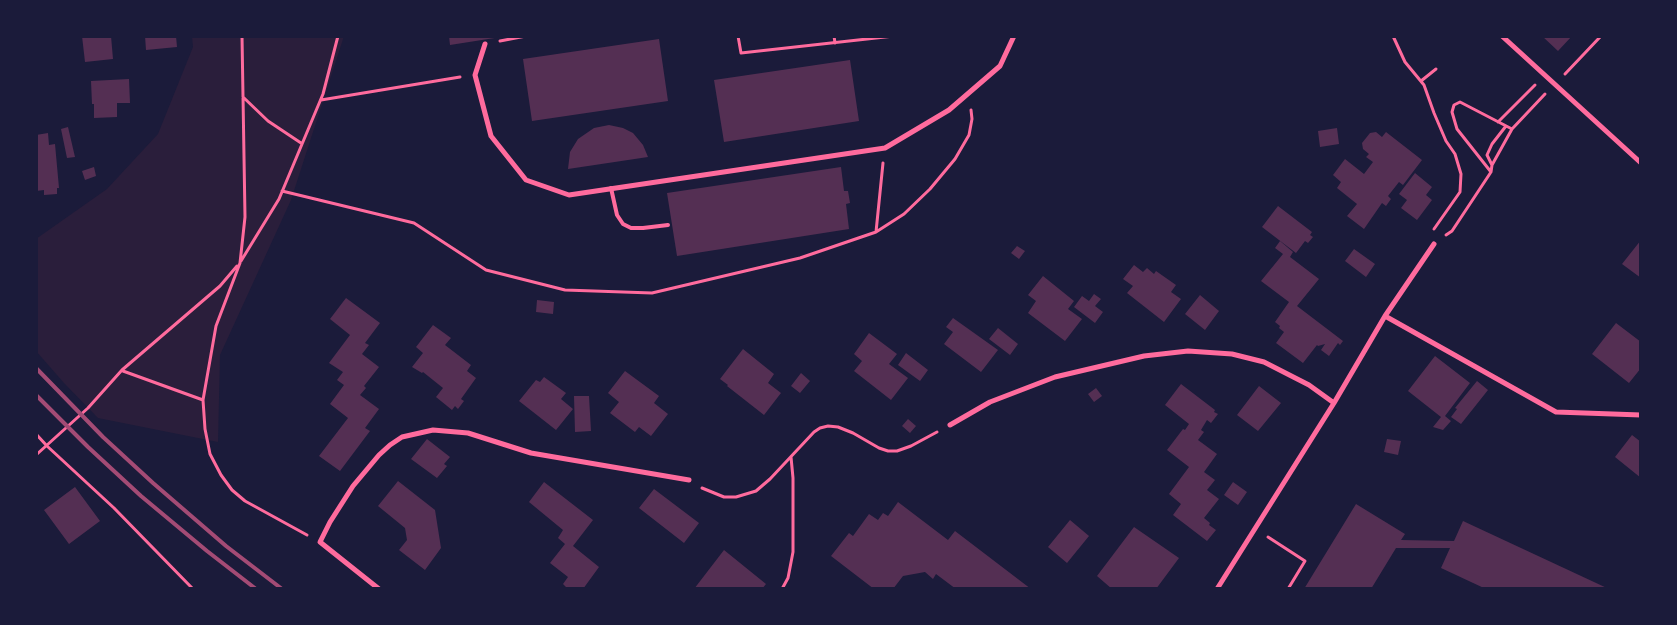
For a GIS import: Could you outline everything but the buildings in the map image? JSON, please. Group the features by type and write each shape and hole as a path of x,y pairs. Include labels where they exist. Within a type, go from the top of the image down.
{"street":[{"path":"484,44 475,74 491,136 526,180 569,194 885,148 949,110 968,94 1000,66 1014,36"},
{"path":"1502,36 1641,163"},
{"path":"1217,589 1334,403 1385,316 1434,244"},
{"path":"1385,316 1556,412 1641,416"},
{"path":"950,425 990,402 1055,377 1144,356 1188,351 1232,354 1264,362 1309,385 1334,403"},
{"path":"379,589 320,542 330,522 353,486 379,455 402,437 425,431 468,433 531,453 689,480"}],"lane":[{"path":"611,188 617,215 623,224 631,228 668,225"}],"path":[{"path":"36,456 88,408 122,370 220,286 240,263 245,217 242,36"},
{"path":"320,542 245,501 232,490 221,475 210,454 205,429 203,400 216,326 240,263 282,191 320,100 338,36"},
{"path":"513,39 531,36"},
{"path":"738,36 741,52 894,36"},
{"path":"834,36 835,42"},
{"path":"1393,36 1405,62 1424,85 1446,141 1455,154 1461,174 1460,192 1431,233 1434,244 1452,231 1491,172 1492,165 1512,129 1460,102 1454,105 1452,112 1457,129 1491,172"},
{"path":"1421,81 1436,68"},
{"path":"320,100 475,74"},
{"path":"1498,122 1535,84"},
{"path":"282,191 414,223 486,270 564,290 652,293 800,258 876,232 904,214 930,189 955,159 969,135 972,119 968,94"},
{"path":"243,97 268,121 301,143"},
{"path":"1492,165 1487,155 1492,144 1506,126"},
{"path":"876,232 885,148"},
{"path":"122,370 203,400"},
{"path":"689,480 724,497 736,498 756,491 820,428 828,426 838,427 878,448 897,451 911,446 950,425"},
{"path":"36,434 114,508 193,589"},
{"path":"782,589 788,578 794,552 791,457"},
{"path":"1255,528 1305,561 1288,589"}],"shaded area":[{"path":"192,36 344,36 291,200 220,355 218,442 98,418 36,351 36,239 107,189 158,134 193,47"}],"railway":[{"path":"36,368 103,437 153,483 226,546 282,589"},
{"path":"36,395 141,496 256,589"}]}
